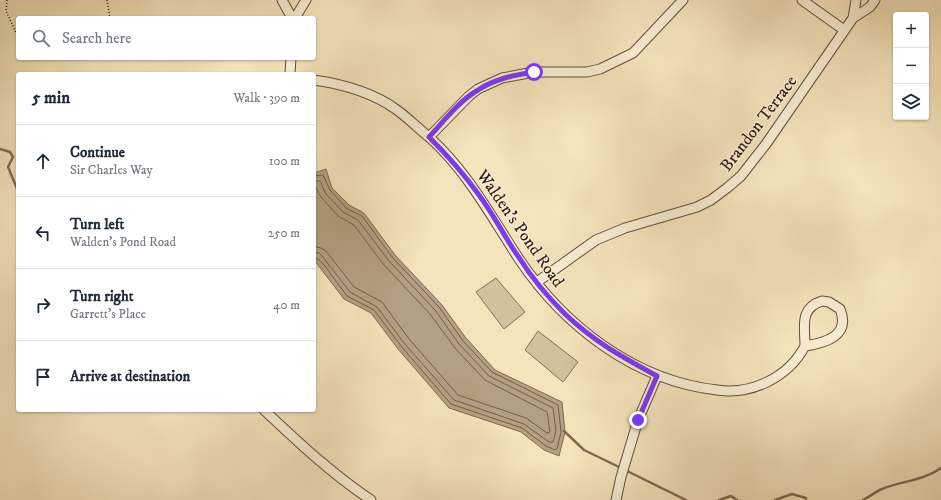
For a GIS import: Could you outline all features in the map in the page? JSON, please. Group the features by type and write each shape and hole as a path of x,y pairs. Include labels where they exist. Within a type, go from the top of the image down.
{"street":[{"path":"282,0 291,16"},
{"path":"296,16 306,0"},
{"path":"429,137 468,96 478,89 502,78 534,72 588,72 600,69 633,53 683,0"},
{"path":"802,0 844,30"},
{"name":"Brandon Terrace","path":"853,18 856,0"},
{"name":"Brandon Terrace","path":"537,282 596,240 625,228 697,207 711,200 727,188 741,176 766,144 853,18 870,7 875,0"},
{"path":"290,72 291,60"},
{"name":"Walden's Pond Road","path":"316,80 325,81 378,99 396,110 429,137 449,157 480,196 520,260 537,282 564,313 596,340 616,354 657,376 703,389 725,391 746,390 774,379 791,366 799,356 804,346"},
{"path":"822,301 838,306 842,314 843,321 841,330 836,336 820,344 804,346 804,322 808,308 814,303 822,301"},
{"path":"616,500 621,477 638,420 657,376"},
{"path":"266,412 309,452 352,488 371,500"}],"path":[{"path":"7,0 6,11 16,33"},
{"path":"107,0 110,16"}],"shaded area":[{"path":"496,278 525,312 504,329 476,292"},
{"path":"538,331 578,362 563,382 525,350"}],"water":[{"path":"326,169 332,188 349,205 364,213 395,255 442,305 466,338 495,370 562,402 565,432 559,456 544,450 521,432 449,408 398,349 371,313 344,299 316,263 316,172"}],"waterway":[{"path":"0,149 10,152 13,157 8,167 16,186"},
{"path":"564,431 584,450 621,468"},
{"path":"863,500 889,486 927,476 941,468"},
{"path":"625,470 686,500"},
{"path":"775,500 792,494 806,498 806,500"},
{"path":"719,500 731,496 737,500"}],"route":[{"path":"534,72 502,78 478,89 468,96 429,137 449,157 480,196 520,260 546,294 564,313 596,340 616,354 657,376 638,420"}]}
